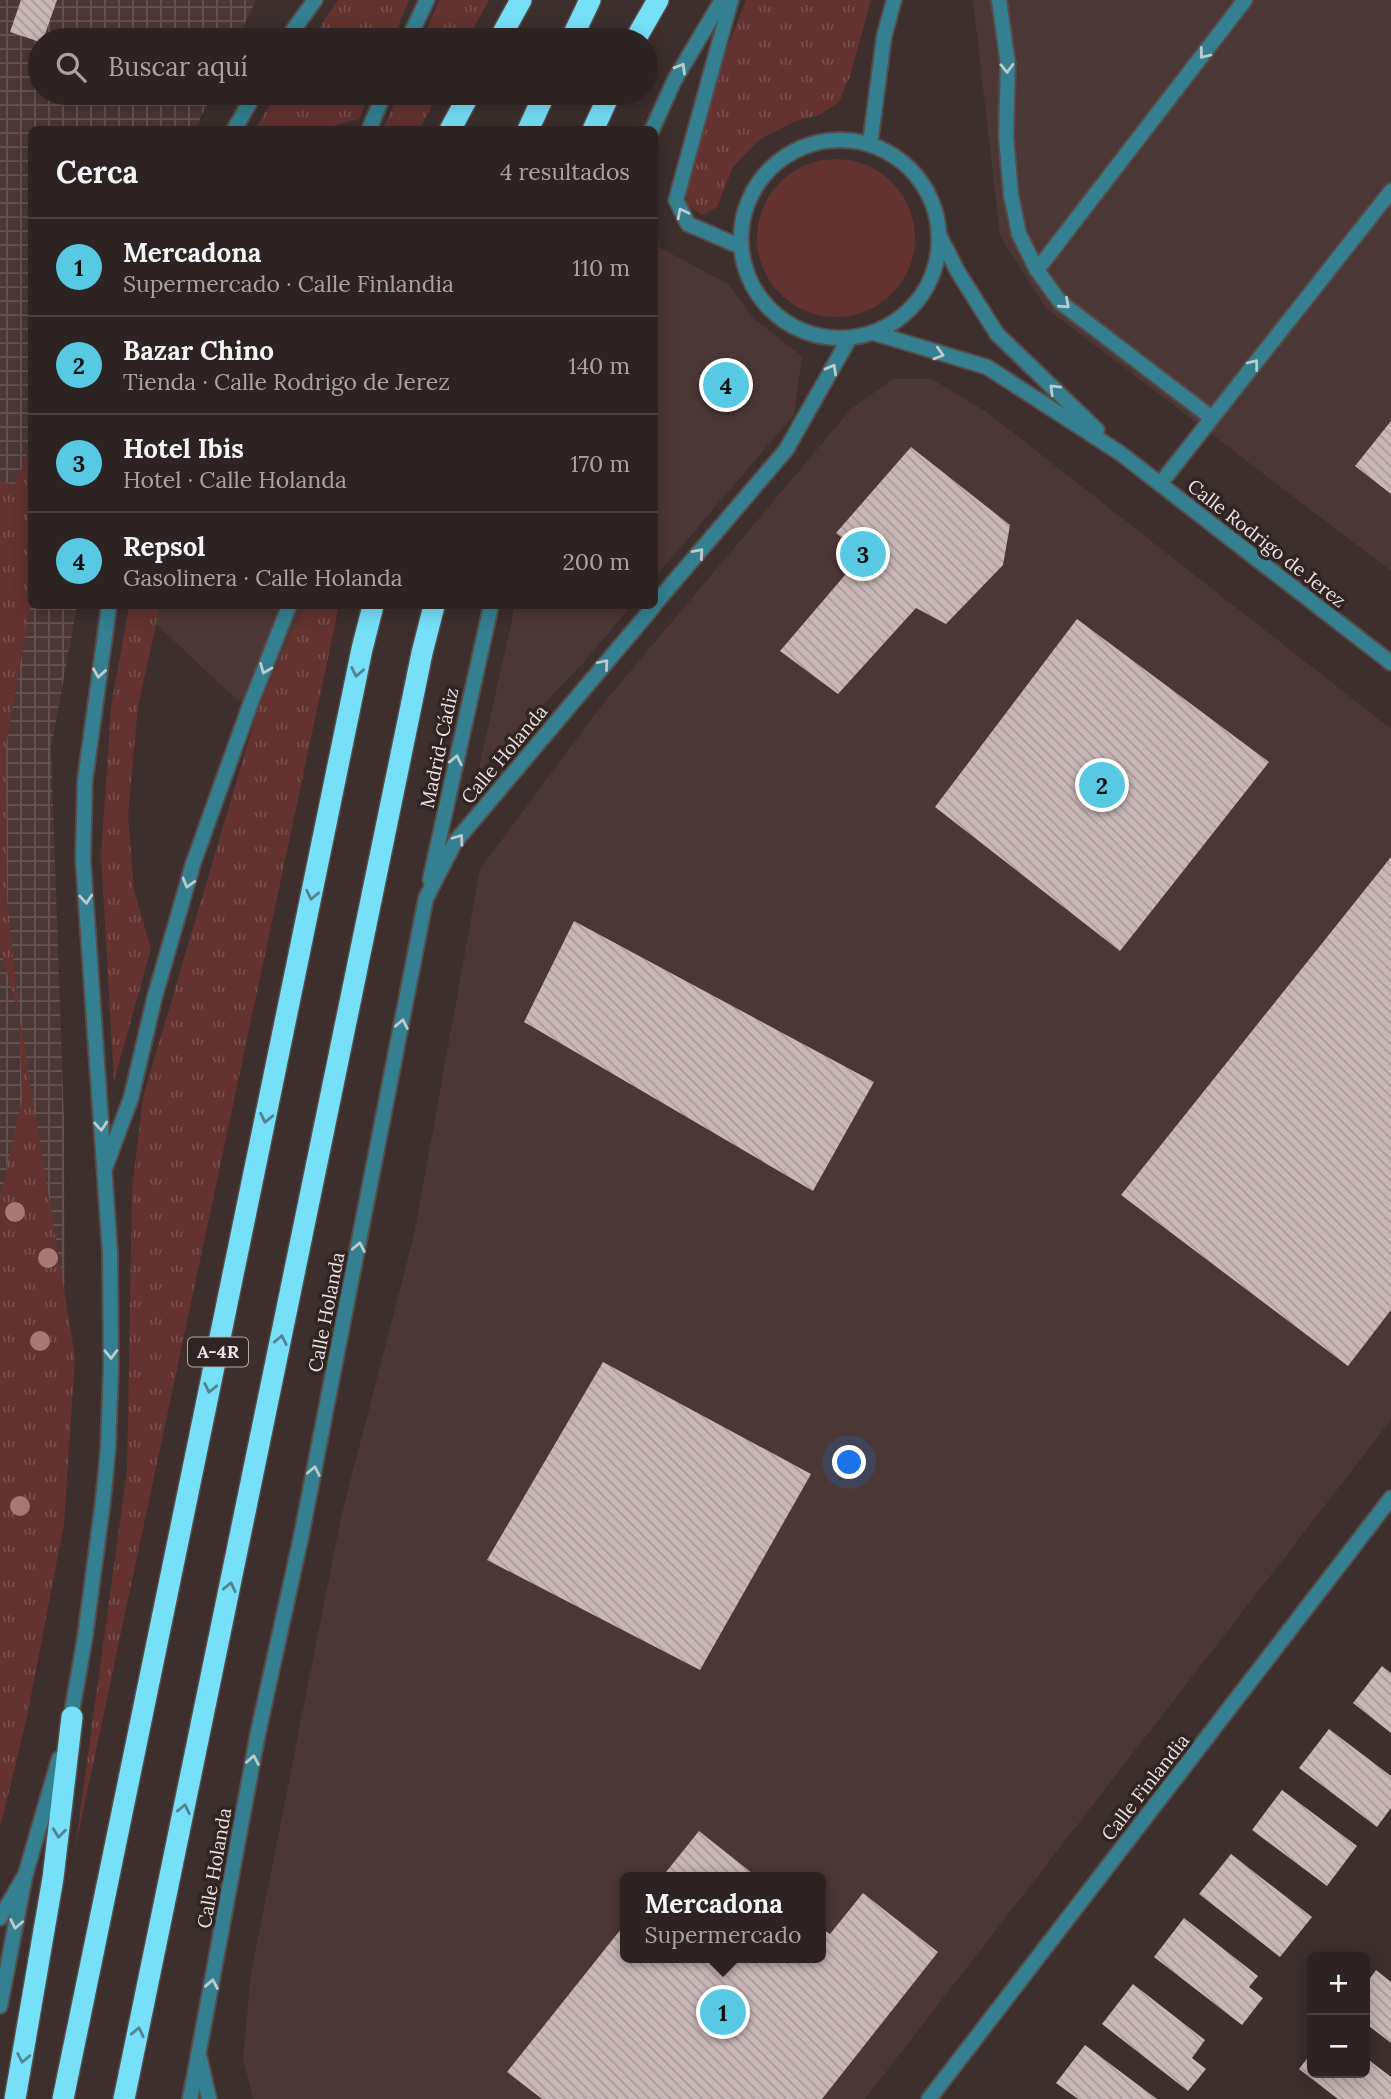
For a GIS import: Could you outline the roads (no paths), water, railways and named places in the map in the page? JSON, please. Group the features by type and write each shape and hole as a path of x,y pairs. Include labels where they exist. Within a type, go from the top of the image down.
{"highway":[{"path":"506,28 521,0"},
{"path":"577,28 590,0"},
{"path":"642,28 658,0"},
{"path":"452,126 464,105"},
{"path":"529,126 539,105"},
{"path":"595,126 604,105"},
{"name":"A-4R","path":"63,2099 359,662 372,609"},
{"name":"A-4R","path":"124,2099 432,609"},
{"path":"15,2099 54,1878 72,1717"}],"street":[{"path":"295,28 315,0"},
{"path":"414,28 427,0"},
{"path":"654,126 674,80 722,0"},
{"path":"732,0 676,200 688,224 739,246"},
{"path":"870,144 884,37 894,0"},
{"path":"999,0 1008,64 1006,136 1012,195 1019,234 1037,270 1060,302 1212,418"},
{"path":"1037,270 1245,0"},
{"path":"236,126 248,105"},
{"path":"371,126 379,105"},
{"path":"838,139 870,144 898,157 920,179 934,206 940,237 936,267 923,295 901,318 874,333 849,338 817,337 788,325 764,304 752,286 739,246 742,214 755,184 777,161 806,145 838,139"},
{"path":"1160,484 1391,191"},
{"name":"Calle Rodrigo de Jerez","path":"940,237 958,272 997,334 1120,453"},
{"name":"Calle Rodrigo de Jerez","path":"874,333 987,368 1120,453 1391,663"},
{"name":"Calle Holanda","path":"658,600 786,450 849,338"},
{"path":"0,2006 25,1876 72,1717 98,1547 108,1449 111,1304 105,1168 83,859 85,780 109,609"},
{"path":"105,1168 131,1098 155,996 193,864 288,609"},
{"name":"Madrid-Cádiz","path":"426,898 490,609"},
{"name":"Calle Holanda","path":"190,2099 258,1733 301,1537 426,898 455,842 651,609"},
{"name":"Calle Finlandia","path":"929,2099 1391,1499"},
{"path":"0,1918 25,1876"},
{"path":"199,2054 209,2099"}],"place":[{"name":"Repsol","path":"726,385"},
{"name":"Hotel Ibis","path":"863,554"},
{"name":"Bazar Chino","path":"1102,785"},
{"name":"Mercadona","path":"723,2012"}]}
